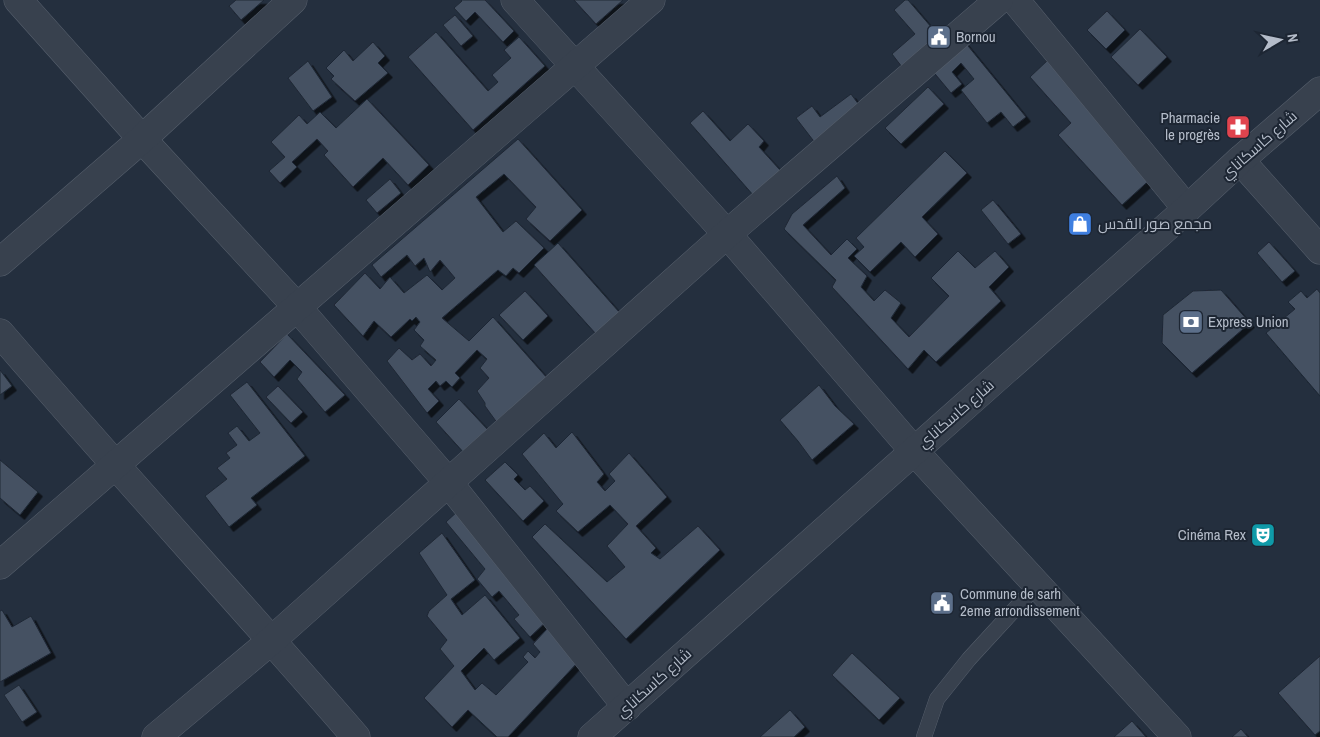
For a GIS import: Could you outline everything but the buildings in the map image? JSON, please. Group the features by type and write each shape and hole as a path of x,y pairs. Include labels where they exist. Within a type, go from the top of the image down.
{"street":[{"path":"18,0 297,307 448,482 627,707"},
{"path":"0,262 142,138 293,0"},
{"path":"515,0 727,234 914,451 1177,737"},
{"path":"0,565 651,0"},
{"path":"156,737 272,640 727,234 999,0"},
{"path":"1015,0 1187,210"},
{"name":"شارع كاسكاناي","path":"592,737 1320,91"},
{"path":"1240,160 1320,250"},
{"path":"0,333 114,465 272,640 356,737"}],"lane":[{"path":"924,737 936,700 969,659 1037,585"}],"place":[{"name":"Bornou","path":"939,37"},
{"name":"Pharmacie le progrès","path":"1238,127"},
{"name":"مجمع صور القدس","path":"1080,224"},
{"name":"Express Union","path":"1191,322"},
{"name":"Cinéma Rex","path":"1263,535"},
{"name":"Commune de sarh 2eme arrondissement","path":"942,603"}]}
